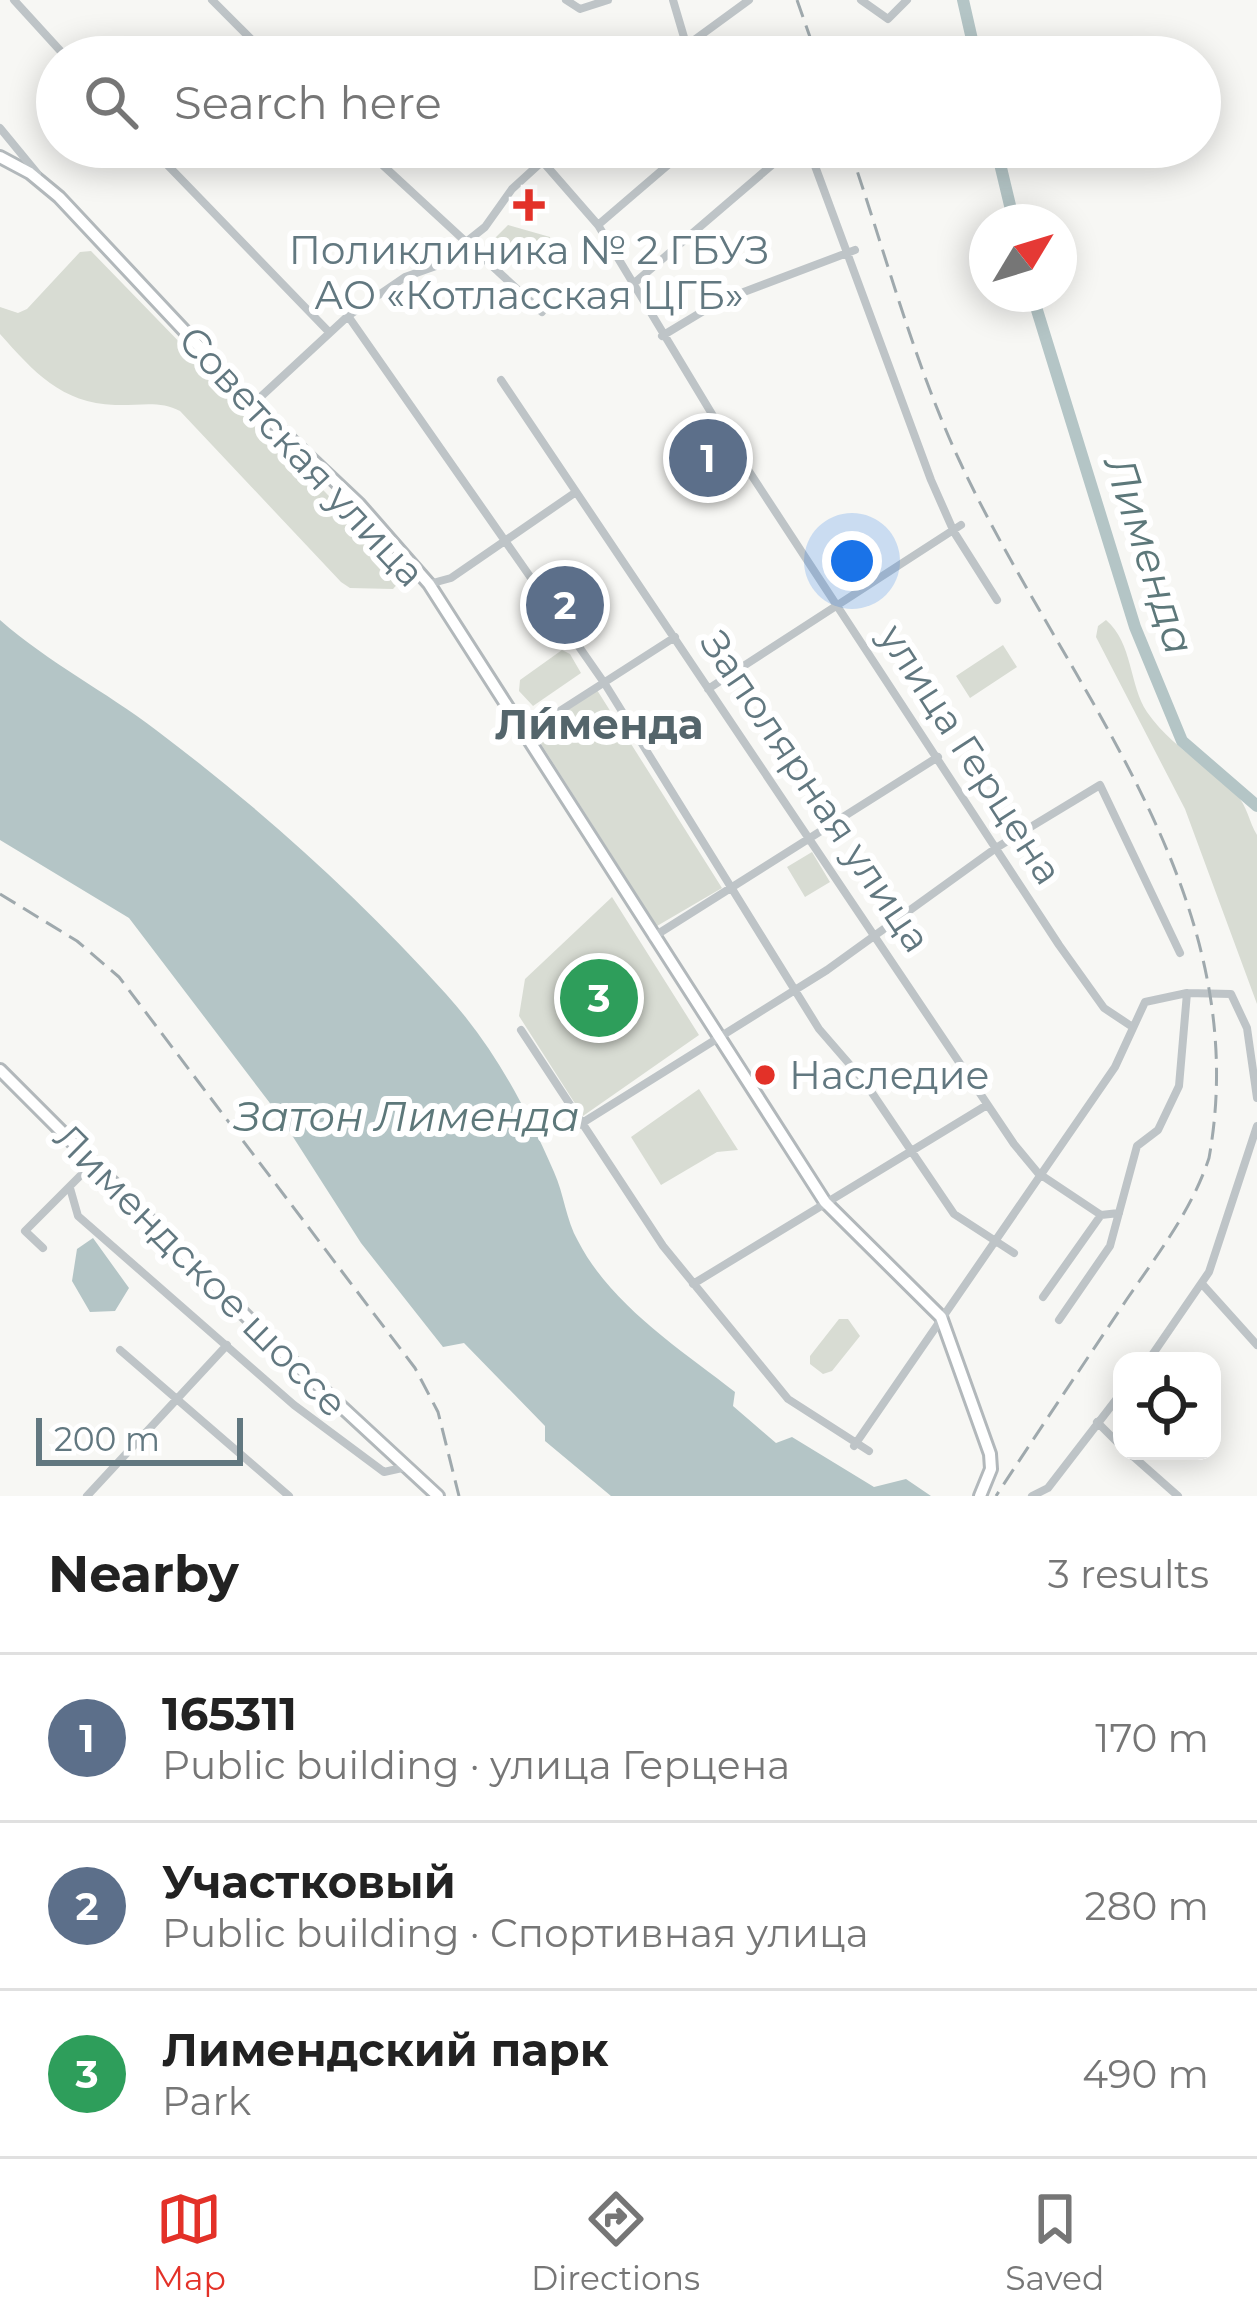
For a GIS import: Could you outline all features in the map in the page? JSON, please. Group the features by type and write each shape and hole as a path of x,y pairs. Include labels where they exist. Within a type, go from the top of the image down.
{"main road":[{"path":"0,157 44,183"},
{"name":"Советская улица","path":"44,183 253,404 359,505 429,584 825,1202 941,1316 991,1469 980,1496"},
{"name":"Лимендское шоссе","path":"0,1070 402,1468 438,1496"}],"street":[{"path":"14,0 47,36"},
{"path":"212,0 248,36"},
{"path":"567,3 580,9 608,0"},
{"path":"673,0 683,36"},
{"path":"861,0 888,19 908,0"},
{"path":"698,36 743,1"},
{"name":"Советская улица","path":"0,128 44,183"},
{"path":"170,168 328,332"},
{"path":"386,168 542,312"},
{"path":"253,404 348,316 466,242 535,168"},
{"name":"улица Герцена","path":"549,168 598,225 662,336 1104,1008 1131,1026"},
{"path":"598,225 664,168"},
{"path":"632,285 768,168"},
{"path":"816,168 957,529 997,600"},
{"path":"662,336 706,307 850,252"},
{"path":"348,316 604,684 819,1029 864,1081 954,1214 1014,1253"},
{"name":"Заполярная улица","path":"501,380 988,1106 1038,1173 1101,1215"},
{"path":"429,584 452,578 576,492"},
{"path":"708,689 957,529"},
{"path":"441,604 452,578"},
{"path":"527,732 675,637"},
{"path":"652,938 938,757"},
{"path":"579,1125 797,990 996,848 1100,785 1180,953"},
{"path":"1059,1320 1110,1246 1137,1146 1158,1130 1183,1075 1187,993"},
{"path":"854,1446 991,1240 1115,1066 1148,999 1187,993 1234,997 1247,1028 1257,1098"},
{"path":"521,1030 579,1125 693,1284 788,1399 868,1451"},
{"path":"693,1284 988,1106"},
{"path":"1155,1352 1203,1285 1257,1126"},
{"path":"43,1248 26,1231 93,1163"},
{"name":"Лимендское шоссе","path":"70,1189 78,1216 362,1460 384,1472 402,1468"},
{"path":"1043,1297 1101,1215 1119,1213"},
{"path":"1203,1285 1257,1345"},
{"path":"87,1495 227,1345"},
{"path":"121,1350 289,1496"},
{"path":"1032,1496 1048,1488 1113,1402"},
{"path":"1096,1422 1113,1438"},
{"path":"1137,1460 1178,1496"},
{"path":"1048,1488 1056,1496"}],"shaded area":[{"path":"508,225 550,237 553,257 543,262 501,258 493,240"},
{"path":"91,251 393,562 400,581 393,589 350,588 341,582 180,411 157,405 96,403 64,392 37,373 0,334 0,307 18,313 27,309 80,252"},
{"path":"1106,620 1121,640 1147,712 1167,736 1236,794 1257,835 1257,1004 1185,809 1096,637 1098,626"},
{"path":"1003,645 1017,667 970,698 956,676"},
{"path":"562,650 570,654 581,673 533,706 519,691 520,680"},
{"path":"597,690 722,888 657,926 534,733"},
{"path":"812,852 830,882 805,897 787,867"},
{"path":"612,897 699,1035 583,1116 519,1016 525,979"},
{"path":"699,1089 738,1150 717,1152 661,1185 631,1137"},
{"path":"839,1319 848,1319 860,1336 832,1371 823,1374 810,1364 810,1356"}],"water":[{"name":"Затон Лименда","path":"0,620 137,716 233,791 343,888 413,958 463,1014 507,1078 543,1148 574,1233 592,1264 648,1324 735,1392 733,1406 776,1443 792,1437 874,1487 906,1479 931,1496 611,1496 545,1441 545,1426 464,1343 443,1347 361,1243 279,1115 129,918 0,840"},
{"path":"93,1238 129,1288 115,1311 90,1312 72,1281 77,1249"}],"waterway":[{"name":"Лименда","path":"963,0 971,36"},
{"name":"Лименда","path":"1001,168 1010,204"},
{"name":"Лименда","path":"1038,312 1135,627 1182,741 1257,806"}],"railway":[{"path":"797,0 810,36"},
{"path":"856,168 914,347 961,464 1142,794 1179,880 1205,968 1216,1061 1209,1158 1193,1196 996,1496"},
{"path":"0,894 77,941 119,977 415,1368 438,1412 459,1496"}],"place":[{"name":"Поликлиника № 2 ГБУЗ АО «Котласская ЦГБ»","path":"529,205"},
{"name":"165311","path":"708,458"},
{"name":"Участковый","path":"565,605"},
{"name":"Лимендский парк","path":"599,998"},
{"name":"Наследие","path":"765,1075"}],"district":[{"name":"Ли́менда","path":"599,724"}]}
